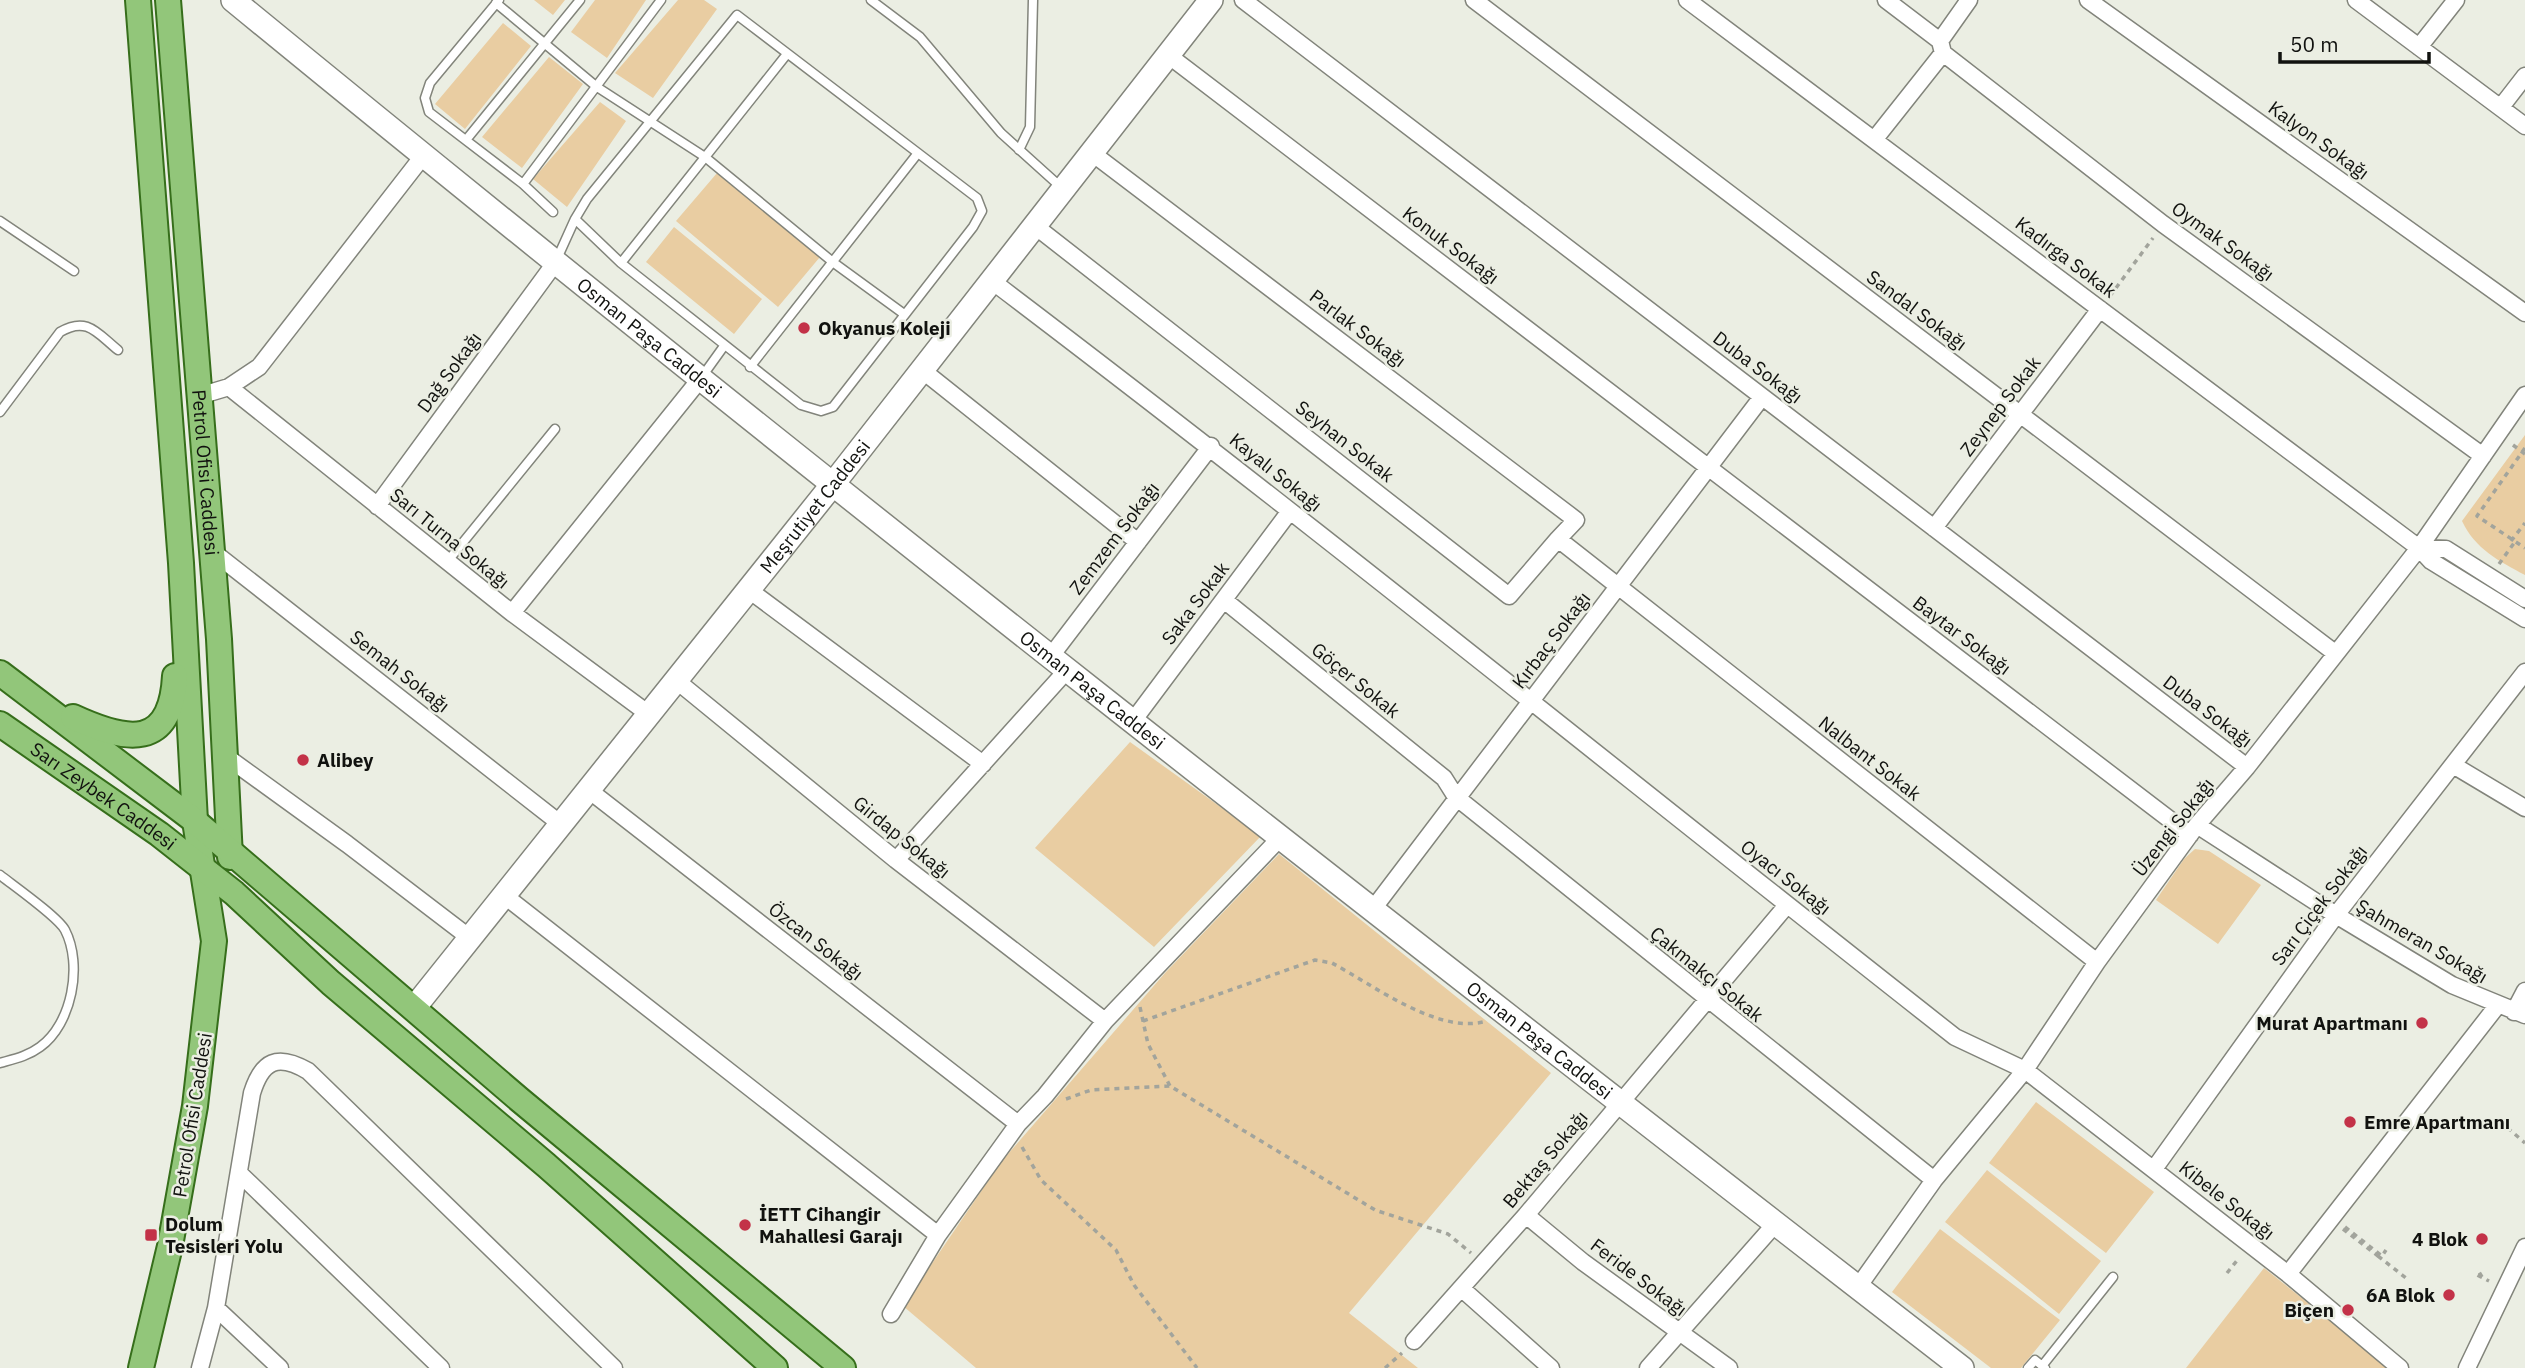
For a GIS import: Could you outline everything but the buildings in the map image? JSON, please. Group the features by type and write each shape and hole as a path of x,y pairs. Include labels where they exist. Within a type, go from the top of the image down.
{"main road":[{"path":"125,0 132,47 145,92"},
{"name":"Petrol Ofisi Caddesi","path":"138,0 181,563 195,821 214,942 206,1034 195,1106 170,1246 141,1368"},
{"name":"Petrol Ofisi Caddesi","path":"168,0 212,551 229,849 234,893 214,942"},
{"name":"Osman Paşa Caddesi","path":"233,0 555,263 1059,663 1962,1368"},
{"name":"Meşrutiyet Caddesi","path":"414,1008 833,484 1211,0"},
{"path":"22,691 103,730 140,734 153,730 168,717 174,696 181,563"},
{"name":"Sarı Zeybek Caddesi","path":"0,673 229,849 520,1100 843,1368"},
{"name":"Sarı Zeybek Caddesi","path":"0,724 159,835 234,893 331,983 546,1165 775,1368"}],"street":[{"name":"Duba Sokağı","path":"1243,0 2247,767"},
{"name":"Sandal Sokağı","path":"1474,0 2335,653"},
{"name":"Kadırga Sokak","path":"1687,0 2419,548 2431,561 2525,619"},
{"name":"Oymak Sokağı","path":"1886,0 2163,224 2483,456"},
{"path":"1874,140 1942,47 1969,0"},
{"name":"Kalyon Sokağı","path":"2088,0 2525,313"},
{"path":"2356,0 2525,125"},
{"path":"2419,47 2456,0"},
{"name":"Konuk Sokağı","path":"1168,55 1708,467"},
{"path":"2501,107 2525,76"},
{"name":"Parlak Sokağı","path":"1092,153 1576,520 1558,540"},
{"path":"200,396 229,387 259,367 423,156"},
{"name":"Seyhan Sokak","path":"1035,226 1509,596 1558,540"},
{"name":"Dağ Sokağı","path":"377,506 555,263"},
{"name":"Kayalı Sokağı","path":"992,281 1211,446 1530,703"},
{"name":"Zeynep Sokak","path":"1934,528 2100,309"},
{"path":"922,370 1138,542"},
{"path":"512,613 701,378"},
{"name":"Sarı Turna Sokağı","path":"229,387 512,613 650,715"},
{"name":"Üzengi Sokağı","path":"1858,1287 1934,1180 2025,1070 2097,962 2193,830 2247,767 2419,548 2525,394"},
{"name":"Kırbaç Sokağı","path":"1373,909 1762,397"},
{"name":"Zemzem Sokağı","path":"896,860 983,764 1059,663 1138,542 1211,446"},
{"name":"Baytar Sokağı","path":"1708,467 2193,830"},
{"name":"Saka Sokak","path":"1133,721 1290,511"},
{"path":"1558,540 1617,588"},
{"path":"2419,548 2446,549 2525,599"},
{"name":"Semah Sokağı","path":"212,551 562,825"},
{"name":"Nalbant Sokak","path":"1617,588 2097,962"},
{"path":"749,590 983,764"},
{"name":"Göçer Sokak","path":"1224,600 1444,778 1456,797"},
{"name":"Sarı Çiçek Sokağı","path":"2154,1169 2336,915 2525,672"},
{"name":"Girdap Sokağı","path":"677,681 896,860 1105,1021"},
{"name":"Oyacı Sokağı","path":"1530,703 1955,1037 2025,1070"},
{"path":"224,755 470,938"},
{"path":"2453,765 2525,808"},
{"name":"Özcan Sokağı","path":"590,791 1018,1124"},
{"name":"Çakmakçı Sokak","path":"1456,797 1934,1180"},
{"name":"Şahmeran Sokağı","path":"2193,830 2452,985 2519,1014"},
{"path":"891,1314 938,1236 1018,1124 1105,1021 1281,837"},
{"path":"505,896 938,1236"},
{"name":"Bektaş Sokağı","path":"1414,1341 1526,1214 1787,905"},
{"path":"2519,1014 2525,991"},
{"path":"2288,1274 2497,1006"},
{"path":"200,1368 216,1308 258,1074 266,1066 278,1061 292,1062 308,1071 614,1368"},
{"name":"Kibele Sokağı","path":"2025,1070 2288,1274 2399,1368"},
{"path":"239,1173 441,1368"},
{"name":"Feride Sokağı","path":"1526,1214 1680,1334 1729,1368"},
{"path":"1648,1368 1776,1223"},
{"path":"2468,1368 2525,1247"},
{"path":"1461,1288 1550,1368"},
{"path":"216,1308 280,1368"}],"lane":[{"path":"466,140 546,46 580,0"},
{"path":"523,184 661,0"},
{"path":"871,0 920,37 1001,133 1063,190"},
{"path":"1019,150 1030,127 1033,0"},
{"path":"553,212 523,184 429,112 425,99 429,83 497,2 597,87 705,157 834,263 904,314"},
{"path":"555,263 575,219 587,199 737,15 978,198 982,211 973,227 833,407 821,411 801,405 750,367 621,263 575,219"},
{"path":"621,263 787,54"},
{"path":"750,367 918,153"},
{"path":"0,221 74,271"},
{"path":"0,412 60,332 74,324 87,325 118,350"},
{"path":"701,378 724,346"},
{"path":"447,562 555,429"},
{"path":"0,875 64,928 75,957 71,996 54,1034 26,1056 0,1063"},
{"path":"2028,1368 2035,1360 2044,1367 2113,1277"}],"path":[{"path":"2100,309 2163,224"},
{"path":"2513,446 2524,451 2477,516 2525,548"},
{"path":"2499,564 2525,523"},
{"path":"1143,1021 1315,960 1332,963 1434,1018 1457,1024 1479,1024 1508,1014"},
{"path":"1133,991 1148,1044 1170,1086 1375,1210 1448,1234 1483,1263"},
{"path":"1038,1102 1056,1103 1091,1090 1170,1086"},
{"path":"2504,1121 2502,1123 2525,1143"},
{"path":"1018,1124 1022,1149 1041,1180 1116,1250 1134,1285 1198,1368"},
{"path":"2386,1250 2382,1256 2349,1231 2377,1257 2406,1278"},
{"path":"2470,1275 2472,1272 2478,1272"},
{"path":"1385,1368 1414,1341"}],"shaded area":[{"path":"534,0 565,0 553,15"},
{"path":"595,0 646,0 607,58 571,32"},
{"path":"678,0 704,0 717,9 653,98 615,73"},
{"path":"503,23 531,46 465,129 435,104"},
{"path":"549,57 583,84 522,168 482,137"},
{"path":"600,102 626,121 567,207 533,179"},
{"path":"723,166 825,251 778,307 676,221"},
{"path":"674,227 762,299 734,334 646,262"},
{"path":"2525,435 2525,575 2481,547 2462,521"},
{"path":"1130,742 1261,836 1154,947 1035,848"},
{"path":"2195,849 2209,851 2261,885 2218,944 2156,900 2184,859"},
{"path":"1279,854 1551,1073 1349,1313 1418,1368 976,1368 903,1306 1001,1162 1165,973"},
{"path":"2036,1102 2154,1192 2106,1253 1989,1163"},
{"path":"1987,1170 2101,1261 2059,1314 1945,1222"},
{"path":"1940,1229 2060,1320 2021,1368 1991,1368 1892,1292"},
{"path":"2264,1268 2390,1368 2186,1368"}],"place":[{"name":"Okyanus Koleji","path":"804,328"},
{"name":"Alibey","path":"303,760"},
{"name":"Murat Apartmanı","path":"2422,1023"},
{"name":"Emre Apartmanı","path":"2350,1122"},
{"name":"İETT Cihangir Mahallesi Garajı","path":"745,1225"},
{"name":"Dolum Tesisleri Yolu","path":"151,1235"},
{"name":"4 Blok","path":"2482,1239"},
{"name":"6A Blok","path":"2449,1295"},
{"name":"Biçen","path":"2348,1310"}]}
